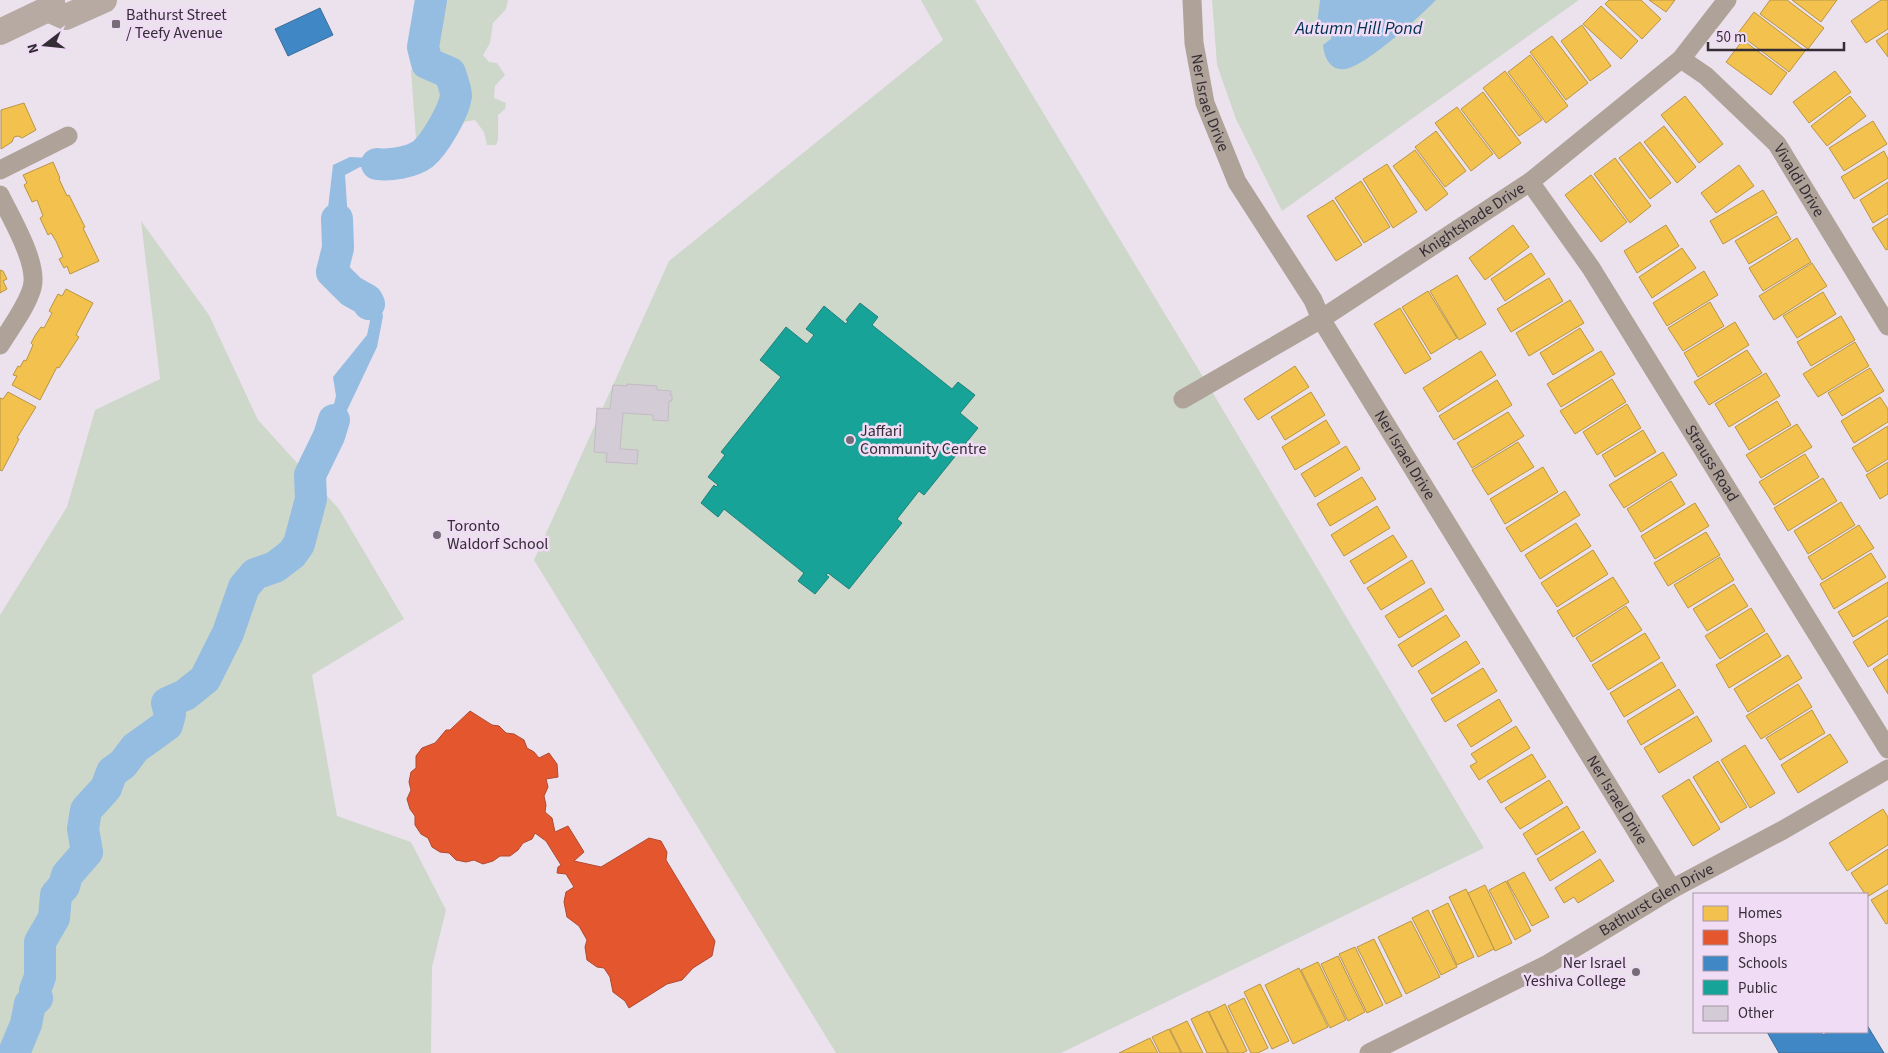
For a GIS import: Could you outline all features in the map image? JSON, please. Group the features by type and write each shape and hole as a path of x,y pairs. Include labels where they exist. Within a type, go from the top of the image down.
{"main road":[{"path":"0,32 50,5 66,17 104,0"}],"street":[{"name":"Ner Israel Drive","path":"1192,0 1194,43 1205,102 1237,182 1313,300 1321,319 1672,889"},
{"name":"Knightshade Drive","path":"1183,400 1321,319 1530,182 1682,59 1727,0"},
{"name":"Vivaldi Drive","path":"1682,59 1706,76 1777,144 1888,326"},
{"path":"0,170 68,136"},
{"name":"Strauss Road","path":"1530,182 1591,268 1888,749"},
{"path":"0,195 31,260 33,278 28,299 0,345"},
{"name":"Bathurst Glen Drive","path":"1369,1053 1548,964 1672,889 1783,830 1888,769"}],"green space":[{"path":"420,0 508,0 506,9 493,23 490,43 483,55 489,62 497,63 505,75 495,86 494,98 506,103 505,109 498,115 498,140 496,145 487,145 484,132 475,120 459,123 451,120 425,160 417,152 411,71 422,54 420,45 424,35"},
{"path":"921,0 975,0 1214,395 1484,848 1061,1053 836,1053 534,560 669,261 943,40"},
{"path":"1212,0 1579,0 1282,211 1236,119 1217,65"},
{"path":"141,221 209,315 258,420 339,509 404,619 312,675 337,816 411,842 446,910 432,967 431,1053 0,1053 0,615 67,507 95,410 160,379"}],"water":[{"name":"Autumn Hill Pond","path":"1320,0 1436,0 1378,51 1354,66 1340,69 1335,68 1329,62 1325,54 1323,45 1332,38 1317,25"},
{"path":"417,152 425,160 409,169 381,170 360,167 345,175 347,205 346,271 364,291 379,302 383,316 377,347 341,423 334,447 325,462 319,464 312,453 320,446 326,435 336,396 333,377 367,335 370,321 367,306 355,298 341,294 334,268 326,254 334,243 333,227 327,217 333,165 350,157 370,158 378,161"}],"building: Homes":[{"path":"1609,0 1641,0 1661,19 1642,39 1605,4"},
{"path":"1649,0 1675,0 1666,12"},
{"path":"1770,0 1787,0 1824,28 1808,49 1760,14"},
{"path":"1792,0 1837,0 1821,22"},
{"path":"1881,0 1888,0 1888,29 1866,43 1851,21"},
{"path":"1601,6 1638,41 1621,59 1583,24"},
{"path":"1754,12 1805,51 1789,72 1738,33"},
{"path":"1582,25 1611,66 1590,81 1561,41"},
{"path":"1888,33 1888,57 1876,41"},
{"path":"1552,36 1588,83 1566,100 1530,52"},
{"path":"1743,40 1787,73 1771,95 1726,62"},
{"path":"1530,55 1568,106 1546,123 1508,72"},
{"path":"1505,71 1542,120 1519,136 1483,88"},
{"path":"1835,71 1851,92 1809,123 1793,102"},
{"path":"1483,92 1521,143 1499,159 1461,109"},
{"path":"1685,96 1723,144 1699,163 1661,115"},
{"path":"1850,96 1866,116 1827,146 1811,126"},
{"path":"24,103 36,130 22,138 14,137 12,142 1,149 1,110"},
{"path":"1457,107 1493,154 1471,171 1435,123"},
{"path":"1873,121 1887,144 1844,171 1829,148"},
{"path":"1664,126 1696,167 1677,183 1644,142"},
{"path":"1436,131 1466,171 1445,187 1415,147"},
{"path":"1640,142 1671,183 1650,199 1619,158"},
{"path":"1415,150 1448,194 1426,211 1393,166"},
{"path":"1884,151 1888,159 1888,178 1854,199 1841,177"},
{"path":"1615,158 1651,206 1630,223 1594,174"},
{"path":"53,162 59,179 85,227 83,228 99,261 70,274 67,266 64,268 59,259 63,257 56,241 51,233 48,235 40,218 43,216 37,200 32,202 24,185 27,183 23,175"},
{"path":"1387,164 1417,212 1393,228 1363,179"},
{"path":"1739,165 1754,186 1716,213 1701,193"},
{"path":"1591,175 1627,222 1601,242 1565,195"},
{"path":"1361,181 1390,227 1364,243 1335,198"},
{"path":"1888,182 1888,214 1873,223 1860,200"},
{"path":"1763,190 1777,213 1723,244 1710,221"},
{"path":"1333,200 1362,245 1336,261 1307,216"},
{"path":"1777,216 1791,239 1749,264 1735,241"},
{"path":"1888,218 1888,249 1886,250 1872,228"},
{"path":"1513,225 1529,247 1485,280 1469,258"},
{"path":"1666,225 1679,246 1637,273 1624,251"},
{"path":"1797,238 1811,262 1763,291 1749,268"},
{"path":"1682,248 1696,268 1652,298 1639,277"},
{"path":"1531,253 1545,274 1505,301 1491,279"},
{"path":"1812,263 1827,286 1774,320 1759,296"},
{"path":"0,270 3,271 7,279 3,281 7,289 0,293"},
{"path":"1704,271 1718,295 1667,326 1653,303"},
{"path":"1457,275 1486,324 1459,340 1430,291"},
{"path":"1549,278 1563,301 1511,332 1497,309"},
{"path":"66,289 93,303 76,335 79,337 59,368 57,367 40,400 12,385 17,376 13,375 18,366 20,367 24,360 26,361 33,345 31,343 41,327 44,328 52,313 49,311 58,294 62,296"},
{"path":"1428,291 1457,338 1431,354 1402,307"},
{"path":"1823,292 1836,314 1797,338 1783,316"},
{"path":"1570,300 1584,323 1529,356 1516,333"},
{"path":"1710,302 1724,326 1683,351 1668,328"},
{"path":"1400,308 1431,359 1405,374 1374,324"},
{"path":"1841,316 1855,340 1811,366 1797,342"},
{"path":"1735,322 1749,345 1698,377 1684,353"},
{"path":"1580,328 1594,350 1553,375 1540,353"},
{"path":"1855,342 1869,366 1818,397 1803,374"},
{"path":"1747,350 1762,373 1709,405 1694,382"},
{"path":"1481,351 1496,375 1438,412 1423,388"},
{"path":"1601,351 1615,374 1561,407 1547,384"},
{"path":"1295,366 1309,387 1258,420 1244,399"},
{"path":"1870,368 1884,391 1842,416 1828,393"},
{"path":"1766,373 1780,396 1729,427 1715,404"},
{"path":"1612,379 1626,402 1575,434 1560,411"},
{"path":"1497,380 1512,405 1454,440 1439,416"},
{"path":"8,392 36,407 17,438 19,439 2,471 0,470 0,398 3,399"},
{"path":"1311,392 1325,415 1285,440 1271,417"},
{"path":"1880,397 1888,409 1888,422 1854,443 1841,421"},
{"path":"1777,401 1791,425 1749,450 1735,427"},
{"path":"1627,404 1641,428 1597,455 1583,432"},
{"path":"1508,412 1524,436 1472,468 1457,443"},
{"path":"1326,420 1340,443 1295,470 1282,447"},
{"path":"1797,424 1812,447 1761,478 1746,455"},
{"path":"1888,426 1888,459 1867,472 1852,448"},
{"path":"1643,430 1656,452 1615,477 1602,455"},
{"path":"1518,442 1534,467 1488,495 1472,470"},
{"path":"1346,446 1360,469 1315,497 1301,474"},
{"path":"1663,452 1677,475 1624,508 1609,485"},
{"path":"1805,454 1819,477 1774,505 1759,482"},
{"path":"1888,462 1888,494 1880,499 1866,475"},
{"path":"1543,467 1558,492 1505,524 1490,499"},
{"path":"1362,477 1376,499 1330,526 1317,504"},
{"path":"1823,478 1837,501 1788,531 1774,508"},
{"path":"1671,481 1685,504 1641,532 1627,509"},
{"path":"1565,491 1580,515 1521,552 1506,528"},
{"path":"1841,502 1855,525 1808,554 1794,531"},
{"path":"1695,503 1709,526 1655,559 1641,536"},
{"path":"1377,506 1390,528 1344,556 1331,535"},
{"path":"1576,523 1591,546 1540,579 1525,555"},
{"path":"1859,525 1874,548 1822,580 1808,557"},
{"path":"1706,532 1720,555 1668,586 1654,563"},
{"path":"1393,535 1407,557 1364,584 1350,561"},
{"path":"1593,550 1608,574 1557,607 1541,583"},
{"path":"1871,553 1886,577 1834,609 1820,584"},
{"path":"1720,557 1734,580 1688,608 1674,585"},
{"path":"1412,560 1425,583 1381,610 1367,588"},
{"path":"1613,577 1629,602 1573,637 1557,611"},
{"path":"1888,582 1888,616 1853,637 1838,612"},
{"path":"1734,584 1748,606 1707,631 1693,609"},
{"path":"1431,588 1444,610 1399,638 1385,616"},
{"path":"1626,606 1642,630 1591,662 1576,638"},
{"path":"1751,608 1765,631 1720,659 1705,636"},
{"path":"1446,615 1460,636 1412,667 1398,645"},
{"path":"1888,620 1888,654 1868,667 1853,642"},
{"path":"1645,633 1660,658 1608,690 1592,665"},
{"path":"1767,633 1781,656 1729,688 1716,665"},
{"path":"1466,641 1480,663 1432,694 1418,671"},
{"path":"1788,655 1802,678 1748,712 1734,689"},
{"path":"1888,659 1888,694 1873,669"},
{"path":"1662,662 1676,686 1624,717 1610,693"},
{"path":"1483,668 1497,691 1445,722 1431,699"},
{"path":"1798,684 1812,707 1761,739 1746,716"},
{"path":"1679,689 1694,713 1641,745 1627,721"},
{"path":"1499,699 1512,721 1471,747 1457,725"},
{"path":"1812,710 1825,733 1780,760 1766,738"},
{"path":"1697,716 1712,741 1659,773 1644,748"},
{"path":"1516,726 1530,748 1479,780 1470,766 1477,762 1471,754"},
{"path":"1830,734 1848,762 1798,793 1781,765"},
{"path":"1745,745 1775,793 1750,808 1721,760"},
{"path":"1532,754 1546,777 1501,803 1487,781"},
{"path":"1718,761 1747,807 1721,823 1693,777"},
{"path":"1689,779 1720,829 1693,846 1662,796"},
{"path":"1549,780 1563,803 1520,829 1505,808"},
{"path":"1567,806 1580,828 1536,855 1523,834"},
{"path":"1883,809 1888,817 1888,845 1847,871 1829,843"},
{"path":"1583,831 1596,852 1550,881 1537,859"},
{"path":"1888,849 1888,884 1868,896 1868,893 1864,893 1851,873"},
{"path":"1600,859 1614,881 1578,903 1574,897 1564,903 1555,888"},
{"path":"1524,872 1549,917 1532,926 1507,881"},
{"path":"1506,881 1531,931 1515,940 1489,890"},
{"path":"1485,885 1512,943 1495,951 1468,893"},
{"path":"1466,889 1494,949 1478,957 1449,897"},
{"path":"1888,890 1888,923 1886,924 1871,900"},
{"path":"1448,903 1474,957 1457,965 1432,911"},
{"path":"1428,910 1457,967 1441,975 1412,918"},
{"path":"1411,921 1440,977 1406,994 1378,937"},
{"path":"1374,939 1402,996 1386,1004 1357,947"},
{"path":"1355,947 1383,1005 1367,1013 1339,954"},
{"path":"1338,956 1365,1012 1348,1021 1321,964"},
{"path":"1318,962 1346,1020 1330,1028 1301,970"},
{"path":"1299,968 1328,1027 1293,1044 1265,985"},
{"path":"1260,984 1289,1041 1272,1049 1244,992"},
{"path":"1244,998 1268,1048 1258,1053 1251,1053 1228,1006"},
{"path":"1225,1004 1247,1051 1229,1053 1209,1012"},
{"path":"1208,1011 1228,1053 1207,1053 1191,1019"},
{"path":"1187,1021 1203,1053 1182,1053 1170,1029"},
{"path":"1169,1029 1181,1053 1160,1053 1152,1037"},
{"path":"1150,1038 1158,1053 1119,1053"}],"building: Shops":[{"path":"470,711 492,725 499,726 506,733 514,734 524,740 527,748 539,758 549,753 557,764 558,777 546,779 548,787 544,796 545,812 552,818 555,832 568,826 584,852 574,861 601,867 649,838 661,841 667,852 666,860 715,941 712,956 693,968 682,980 667,984 629,1008 625,1001 613,992 610,977 604,968 597,967 587,960 585,947 587,940 579,926 567,917 564,902 566,892 574,887 566,874 557,873 558,867 561,865 546,841 535,833 532,839 523,843 510,856 500,856 493,861 483,864 474,860 466,862 456,860 449,853 440,852 432,847 428,838 421,834 415,825 415,816 410,809 407,799 411,790 409,782 411,772 416,768 416,756 422,748 435,743 446,730 450,730"}],"building: Schools":[{"path":"320,8 333,35 288,56 275,29"},
{"path":"1868,1027 1884,1053 1779,1053 1768,1033 1822,1033 1823,1035 1827,1033 1868,1033"}],"building: Public":[{"name":"Jaffari Community Centre","path":"860,303 878,317 872,325 952,389 958,382 975,395 960,413 978,428 924,495 919,491 897,519 902,523 849,589 828,573 826,575 829,577 815,594 798,581 804,573 724,509 718,517 701,503 714,485 716,487 718,485 708,477 725,455 721,452 781,377 760,360 786,327 807,344 814,335 806,329 824,306 846,324 848,321 846,320"}],"building: Other":[{"path":"627,384 657,386 657,390 671,391 672,401 669,401 668,421 653,420 653,415 623,413 620,449 638,450 637,464 606,462 607,453 594,452 597,408 610,409 613,385 627,386"}],"waterway":[{"path":"377,164 401,163 423,154 448,118 456,96 450,73 427,63 423,47 431,0"},
{"path":"337,219 338,248 332,272 351,291 367,300 369,304"},
{"path":"14,1053 26,1024 30,1004 37,998 35,990 40,977 40,942 54,918 56,895 64,886 67,875 87,852 83,829 86,810 106,788 112,772 123,764 135,748 167,725 170,714 167,703 185,695 205,679 228,633 244,587 255,574 275,567 292,554 299,544 311,499 310,475 329,436 334,420"}],"place":[{"name":"Bathurst Street / Teefy Avenue","path":"116,24"},
{"name":"Jaffari Community Centre","path":"850,440"},
{"name":"Toronto Waldorf School","path":"437,535"},
{"name":"Ner Israel Yeshiva College","path":"1636,972"}]}
